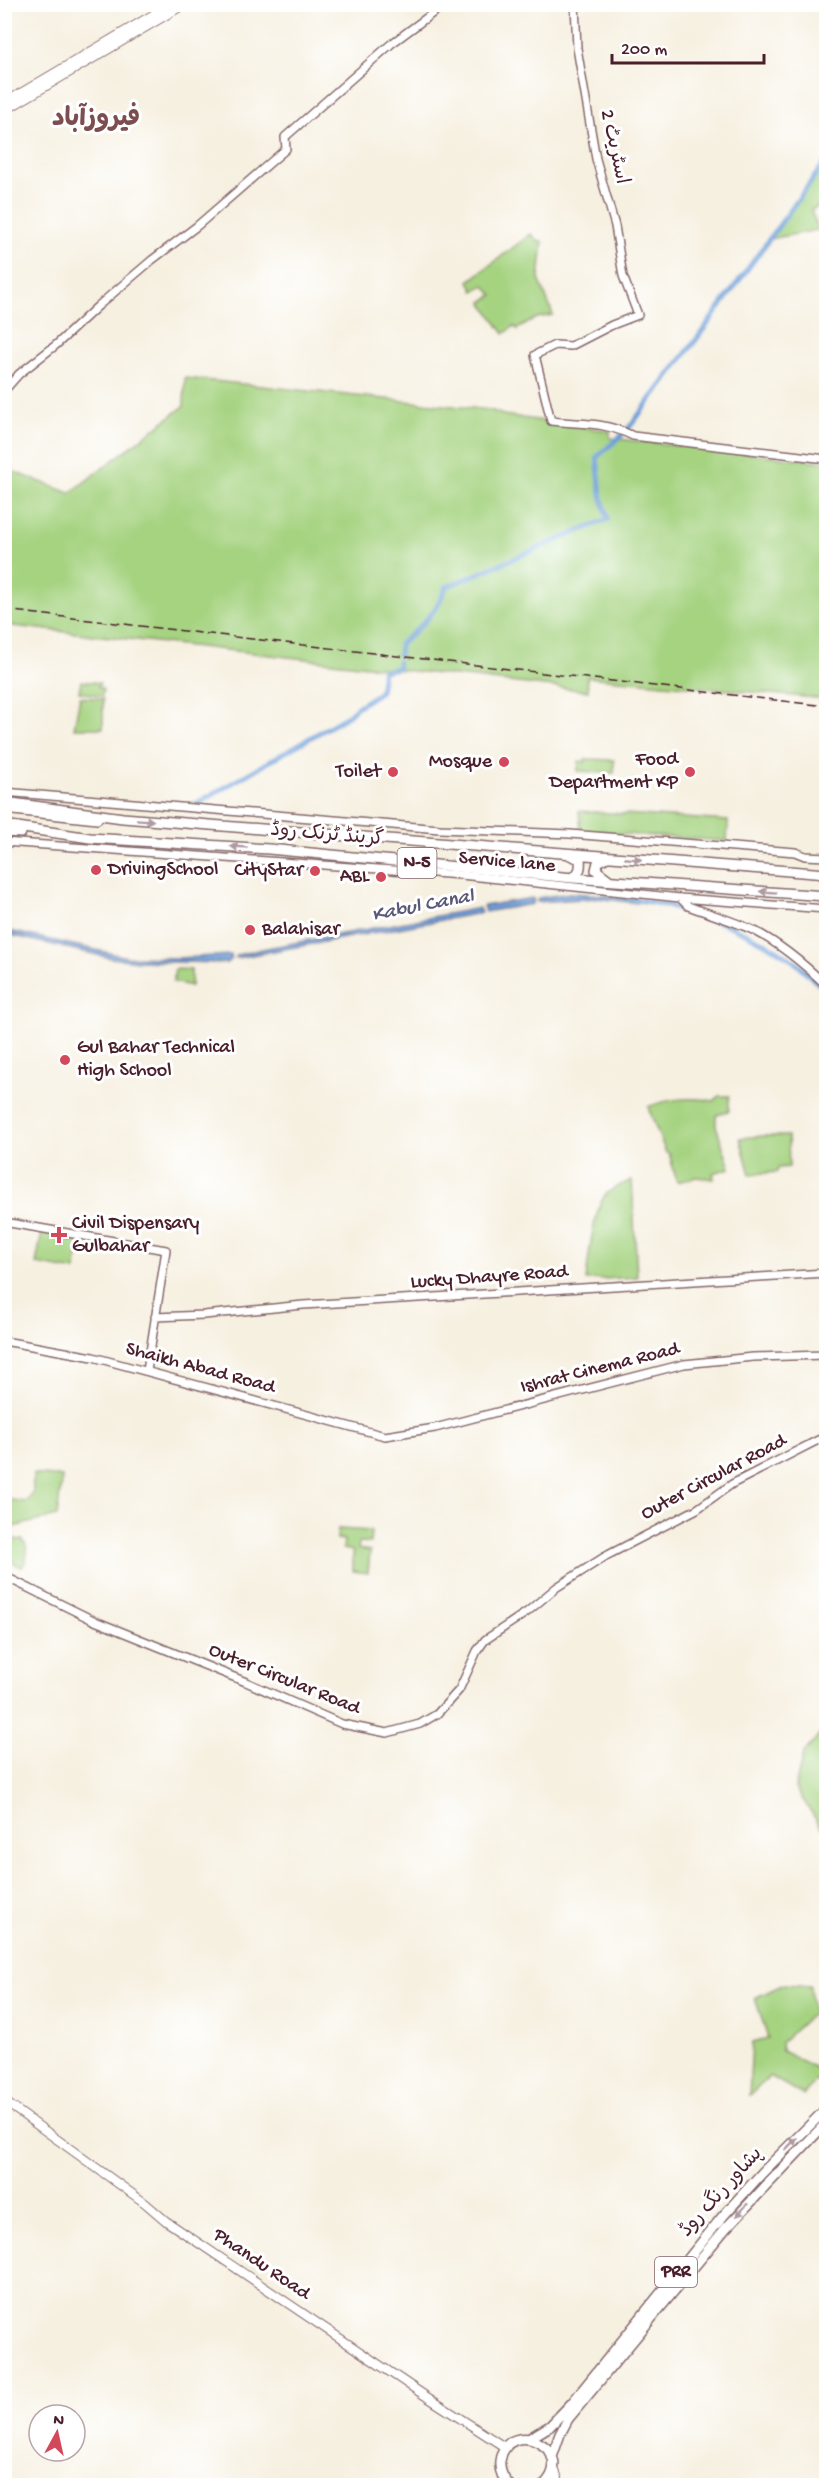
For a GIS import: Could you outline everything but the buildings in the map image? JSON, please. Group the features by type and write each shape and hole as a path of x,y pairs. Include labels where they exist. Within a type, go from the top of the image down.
{"highway":[{"name":"گرینڈ ٹرنک روڈ","path":"4,802 123,818 826,874"},
{"path":"4,809 80,818 123,818"},
{"name":"گرینڈ ٹرنک روڈ","path":"6,827 60,834 89,842 269,849 573,878 826,896"},
{"path":"568,854 580,859 580,869 573,878"},
{"path":"608,857 598,862 596,870 610,880"},
{"name":"پشاور رنگ روڈ","path":"530,2439 553,2424 723,2216 826,2109"},
{"name":"پشاور رنگ روڈ","path":"552,2461 560,2434 568,2419 751,2200 826,2123"},
{"path":"530,2439 542,2444 552,2461"},
{"name":"PRR","path":"506,2448 517,2440 530,2439"},
{"path":"496,2486 501,2457 506,2448"},
{"name":"PRR","path":"543,2486 550,2477 552,2461"},
{"path":"500,2468 503,2478 510,2486"}],"main road":[{"path":"4,111 126,35 171,4"},
{"path":"4,103 185,4"},
{"name":"Phandu Road","path":"4,2101 145,2203 166,2221 424,2396 506,2448"},
{"path":"552,2461 561,2486"}],"street":[{"path":"4,391 19,374 56,345 98,306 152,260 197,226 286,149 285,137 354,75 410,28 445,4"},
{"name":"اسٹریٹ 2","path":"575,4 577,48 596,159 615,226 623,276 638,315 571,346 555,345 535,356 551,421 574,424 593,422 617,428 633,436 826,459"},
{"path":"4,792 440,829 649,840 795,852 804,856 826,857"},
{"name":"Service lane","path":"4,842 89,842 269,861 538,882 680,898 826,909"},
{"path":"269,849 269,861"},
{"path":"680,898 688,906 754,931 797,957 826,985"},
{"path":"4,1222 166,1250 147,1371"},
{"name":"Lucky Dhayre Road","path":"155,1317 204,1315 303,1305 826,1273"},
{"name":"Shaikh Abad Road","path":"4,1341 93,1357 385,1436"},
{"name":"Ishrat Cinema Road","path":"385,1436 428,1429 684,1364 753,1357 826,1355"},
{"name":"Outer Circular Road","path":"4,1576 105,1625 246,1682 342,1725 387,1732 420,1724 437,1714 459,1690 477,1651 485,1640 527,1612 557,1587 606,1556 697,1509 732,1484 826,1436"}],"green space":[{"path":"822,167 826,178 826,203 811,210 818,230 770,239"},
{"path":"531,234 538,241 543,241 539,279 553,315 537,318 517,329 514,326 504,334 482,302 493,295 484,285 474,291 469,281"},
{"path":"185,378 490,410 503,415 610,431 610,438 826,462 826,699 587,677 588,691 5,625 4,468 70,493 184,406"},
{"path":"81,681 100,683 98,687 103,689 102,696 79,692"},
{"path":"80,697 103,699 103,728 74,728"},
{"path":"585,759 614,760 614,773 578,771 579,761 585,762"},
{"path":"579,811 728,821 727,841 581,831"},
{"path":"175,969 191,970 191,986 173,982"},
{"path":"719,1096 729,1096 729,1111 716,1115 716,1126 730,1168 713,1173 714,1179 696,1177 677,1182 669,1153 666,1153 648,1107 681,1099 714,1101"},
{"path":"788,1136 789,1167 778,1168 777,1172 750,1174 740,1138"},
{"path":"632,1180 637,1277 586,1280 592,1237 600,1204 610,1191"},
{"path":"42,1232 81,1239 75,1271 36,1264"},
{"path":"33,1474 62,1477 57,1516 5,1529 5,1499 27,1502 33,1493"},
{"path":"338,1529 371,1531 370,1543 359,1542 358,1549 370,1551 368,1573 353,1571 353,1551 343,1549 344,1540 337,1539"},
{"path":"23,1540 25,1543 27,1554 22,1567 5,1559 5,1541"},
{"path":"826,1727 826,1826 822,1828 795,1788 803,1754"},
{"path":"784,1984 810,1986 813,2013 781,2043 782,2051 823,2072 803,2095 770,2076 749,2096 752,2042 768,2038 755,1998"}],"water":[{"path":"570,893 638,897 637,903 597,898 537,902 538,898"},
{"path":"532,898 534,900 532,904 485,912 483,906"},
{"path":"479,908 481,913 236,958 237,955 262,949"},
{"path":"5,930 128,957 179,958 231,955 232,959 227,963 111,958 5,934"}],"waterway":[{"path":"628,429 696,340 826,161"},
{"path":"399,655 400,644 433,612 446,587 608,519 601,495 597,457 622,435"},
{"path":"196,804 346,717 380,692 383,671 398,668 398,662"},
{"name":"Kabul Canal","path":"631,899 672,907 713,919 752,936 788,957 826,991"}],"railway":[{"path":"4,610 826,706"}],"place":[{"name":"Mosque","path":"504,762"},
{"name":"Toilet","path":"393,772"},
{"name":"Food Department KP","path":"690,772"},
{"name":"DrivingSchool","path":"96,870"},
{"name":"CityStar","path":"315,871"},
{"name":"ABL","path":"381,877"},
{"name":"Balahisar","path":"250,930"},
{"name":"Gul Bahar Technical High School","path":"65,1060"},
{"name":"Civil Dispensary Gulbahar","path":"59,1235"}],"district":[{"name":"فیروزآباد","path":"96,120"}]}
